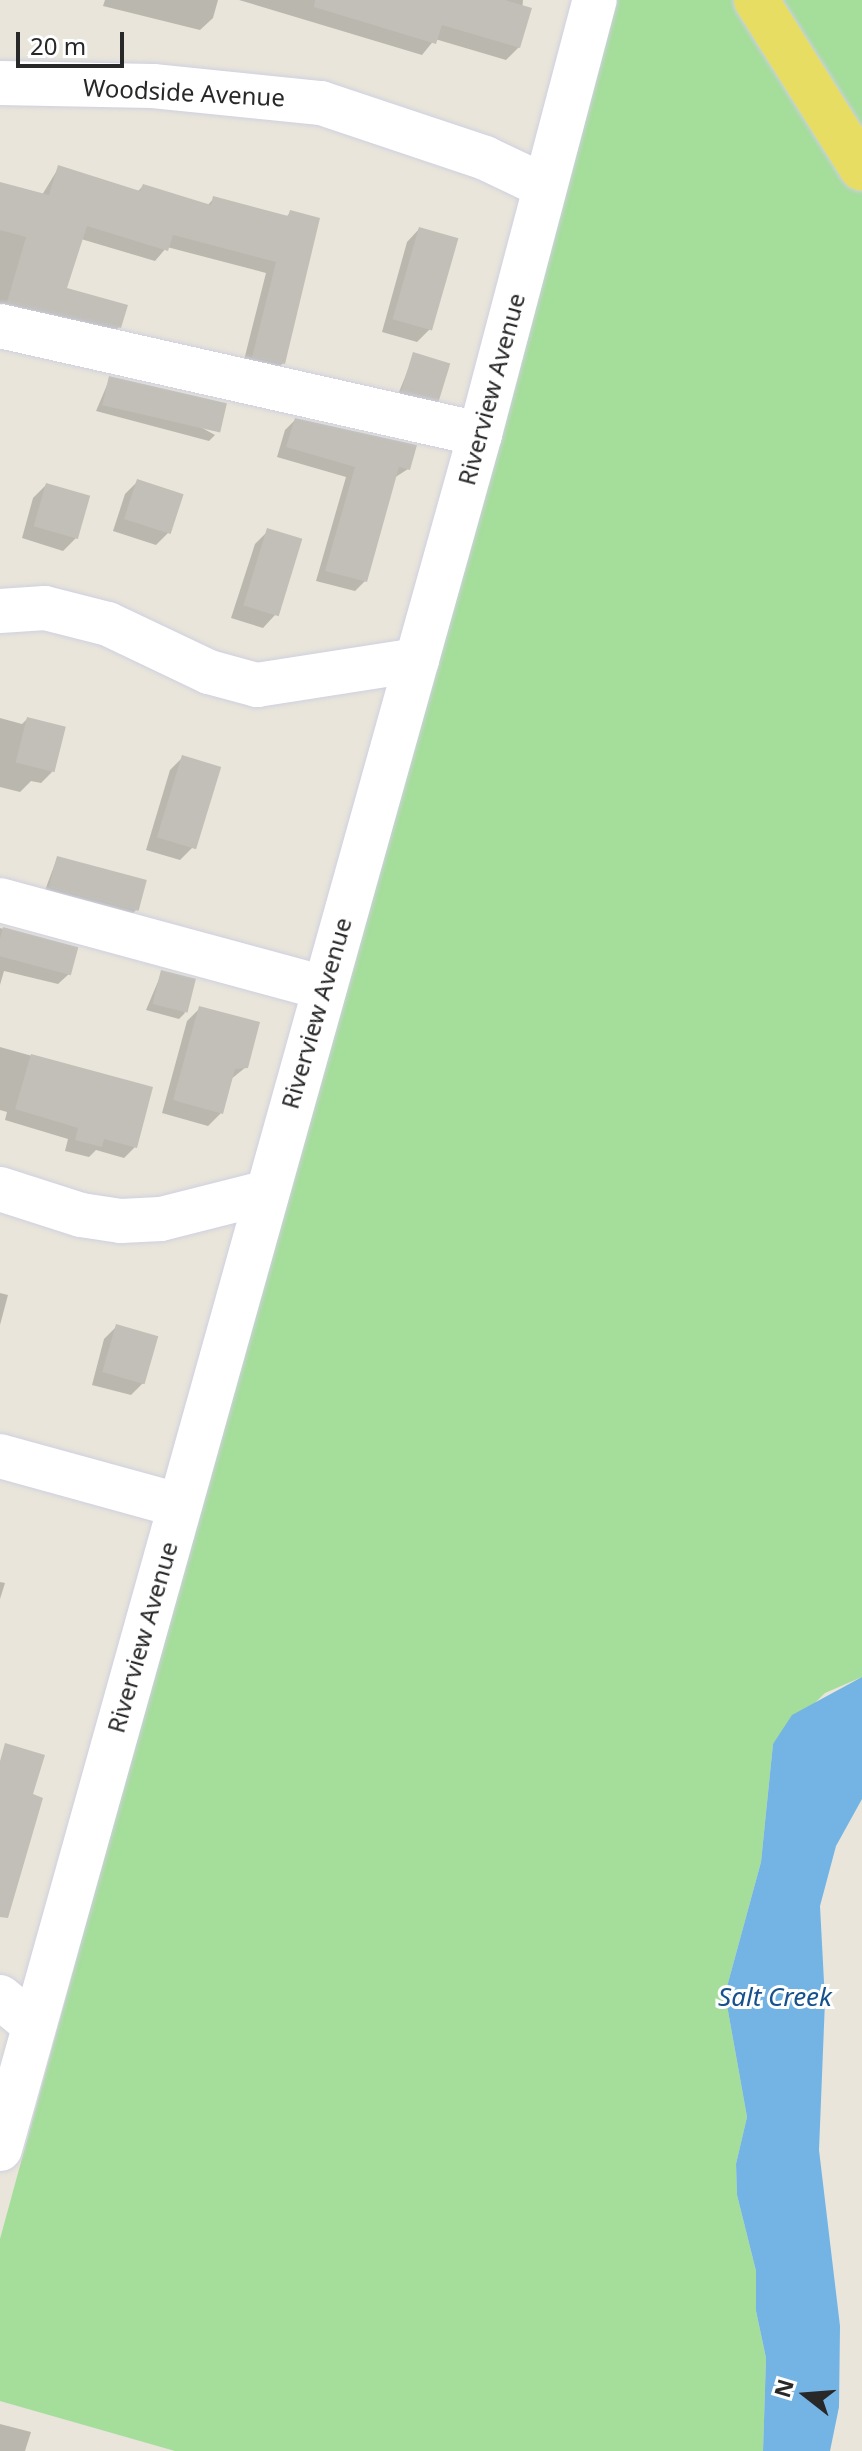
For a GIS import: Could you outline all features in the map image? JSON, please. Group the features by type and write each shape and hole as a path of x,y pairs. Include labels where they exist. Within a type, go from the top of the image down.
{"main road":[{"path":"756,0 862,169"}],"street":[{"name":"Riverview Avenue","path":"0,2149 264,1193 480,434 595,0"},
{"name":"Woodside Avenue","path":"0,83 153,86 321,103 485,158 544,186"},
{"path":"0,326 480,434"},
{"path":"0,611 45,608 108,624 209,672 257,685 417,660"},
{"path":"0,900 323,988"},
{"path":"0,1189 81,1215 121,1221 161,1219 264,1193"},
{"path":"0,1456 178,1505"},
{"path":"0,1997 34,2025"}],"green space":[{"path":"611,0 862,0 862,1677 825,1693 773,1744 761,1862 725,1994 747,2117 736,2164 737,2195 756,2271 756,2311 766,2358 763,2451 175,2451 0,2401 0,2239"}],"water":[{"name":"Salt Creek","path":"862,1677 862,1799 836,1846 820,1906 825,2001 819,2150 840,2326 839,2407 830,2451 763,2451 766,2358 756,2311 756,2271 737,2195 736,2164 747,2117 725,1994 761,1862 773,1744 792,1715"}],"building":[{"path":"315,0 505,0 532,8 520,48 442,25 436,44 314,7"},
{"path":"58,165 140,191 143,184 211,205 213,196 288,216 290,210 320,218 285,364 252,357 276,262 173,235 168,251 87,226 67,288 128,305 121,328 7,302 26,237 0,230 0,182 49,195"},
{"path":"419,227 458,238 432,331 393,319"},
{"path":"413,352 450,363 438,403 401,391"},
{"path":"109,376 227,403 220,432 102,405"},
{"path":"295,418 417,445 410,470 399,467 367,582 325,571 355,467 286,447"},
{"path":"137,479 184,494 171,534 124,519"},
{"path":"46,483 90,496 78,539 34,526"},
{"path":"267,528 302,539 279,616 243,605"},
{"path":"27,717 66,727 54,772 16,763"},
{"path":"182,755 221,767 196,849 157,837"},
{"path":"57,856 147,880 139,911 49,887"},
{"path":"3,927 78,947 71,975 0,956"},
{"path":"161,970 196,979 187,1013 153,1004"},
{"path":"199,1006 260,1022 248,1068 235,1069 223,1114 173,1100"},
{"path":"31,1054 153,1087 137,1148 104,1139 102,1147 75,1140 78,1128 15,1109"},
{"path":"116,1324 158,1336 145,1384 102,1372"},
{"path":"5,1743 45,1755 33,1794 43,1798 8,1918 0,1917 0,1761"}]}
